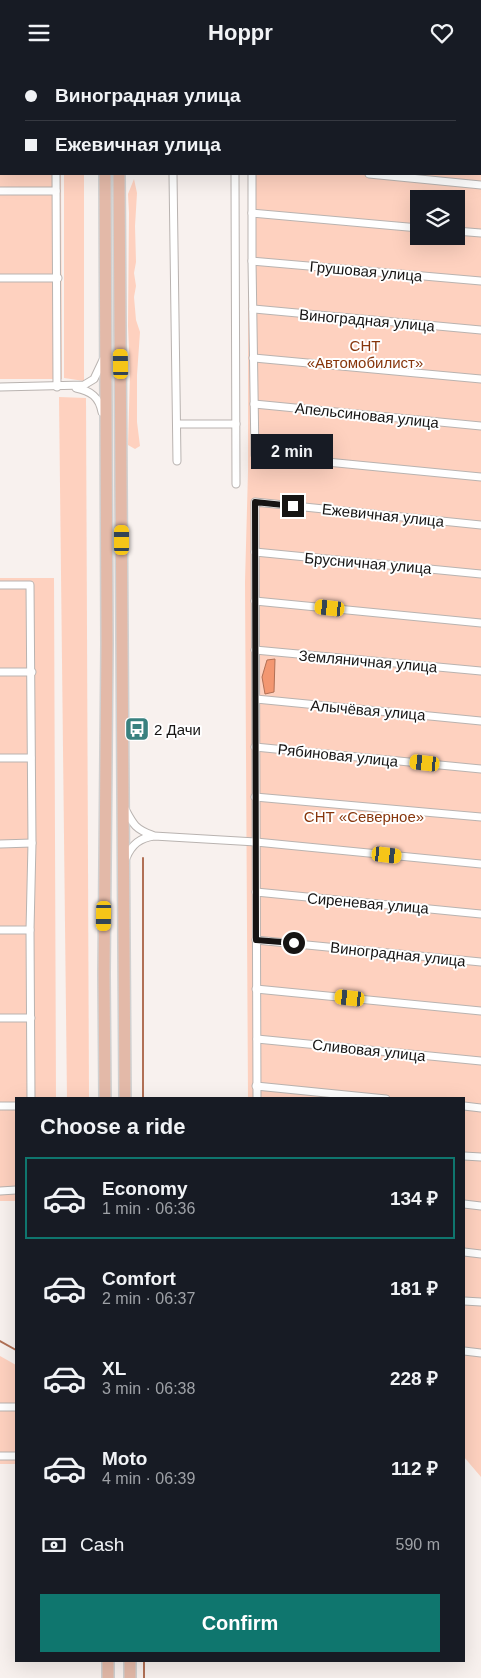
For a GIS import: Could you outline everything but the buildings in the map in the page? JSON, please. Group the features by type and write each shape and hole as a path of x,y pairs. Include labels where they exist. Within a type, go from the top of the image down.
{"main road":[{"path":"105,1097 104,975 107,644 106,175"},
{"path":"119,175 125,1097"},
{"path":"104,975 107,983 114,985 121,983 125,975"},
{"path":"104,1015 107,1003 114,999 120,1001 125,1014"},
{"path":"108,1662 108,1678"},
{"path":"130,1662 130,1678"}],"street":[{"path":"56,175 58,278 57,387"},
{"path":"173,175 178,423 177,461"},
{"path":"235,175 236,484"},
{"path":"252,175 255,455 481,477"},
{"path":"379,175 481,185"},
{"path":"0,191 56,191"},
{"path":"252,213 410,227"},
{"path":"465,232 481,233"},
{"name":"Грушовая улица","path":"252,261 481,281"},
{"path":"0,278 58,278"},
{"name":"Виноградная улица","path":"252,309 481,330"},
{"path":"0,387 84,385 94,379 102,364 107,347"},
{"path":"253,358 481,379"},
{"path":"68,386 83,390 95,397 100,403 107,433"},
{"name":"Апельсиновая улица","path":"254,404 481,426"},
{"path":"178,423 236,424"},
{"name":"Ежевичная улица","path":"256,552 255,502 481,525"},
{"path":"256,552 257,1097"},
{"name":"Брусничная улица","path":"256,552 481,574"},
{"path":"0,585 30,585 32,672 31,1097"},
{"path":"255,601 481,623"},
{"name":"Земляничная улица","path":"255,650 481,671"},
{"path":"0,672 32,672"},
{"name":"Алычёвая улица","path":"256,699 481,721"},
{"name":"Рябиновая улица","path":"255,747 481,769"},
{"path":"0,758 31,759"},
{"path":"255,797 481,817"},
{"path":"124,806 133,824 139,830 154,836"},
{"path":"124,863 129,851 136,842 144,837 154,836 256,843 481,864"},
{"path":"0,844 32,843"},
{"name":"Сиреневая улица","path":"256,892 481,913"},
{"path":"0,930 30,930"},
{"name":"Виноградная улица","path":"256,940 481,962"},
{"path":"256,989 481,1011"},
{"path":"0,1018 31,1018"},
{"name":"Сливовая улица","path":"256,1039 481,1061"},
{"path":"256,1086 366,1097"},
{"path":"0,1105 15,1105"},
{"path":"465,1106 481,1108"},
{"path":"465,1156 481,1157"},
{"path":"0,1191 15,1190"},
{"path":"465,1204 481,1206"},
{"path":"465,1253 481,1254"},
{"path":"465,1301 481,1302"},
{"path":"465,1351 481,1353"},
{"path":"0,1407 15,1407"},
{"path":"0,1456 15,1456"}],"green space":[{"path":"0,175 61,175 62,379 0,379"},
{"path":"64,175 84,175 84,381 64,378"},
{"name":"СНТ «Северное»","path":"248,175 481,175 481,1477 465,1458 465,1097 248,1097 245,582 248,472"},
{"path":"134,179 137,193 135,226 136,262 134,273 136,286 134,297 136,320 140,332 137,375 137,422 140,446 135,449 128,445 130,374 128,194"},
{"path":"59,397 86,398 89,1097 67,1097"},
{"path":"0,578 54,578 56,1097 15,1097 15,1201 0,1201"},
{"path":"0,1356 15,1364 15,1464 0,1464"}],"shaded area":[{"path":"275,659 274,692 265,694 262,677 267,660"}],"waterway":[{"path":"143,858 143,1097"},
{"path":"0,1341 15,1349"},
{"path":"144,1662 144,1678"}],"place":[{"name":"2 Дачи","path":"137,729"}],"route":[{"path":"293,506 255,502 255,797 256,940 294,943"}],"park label":[{"name":"СНТ «Автомобилист»","path":"365,354"}]}
